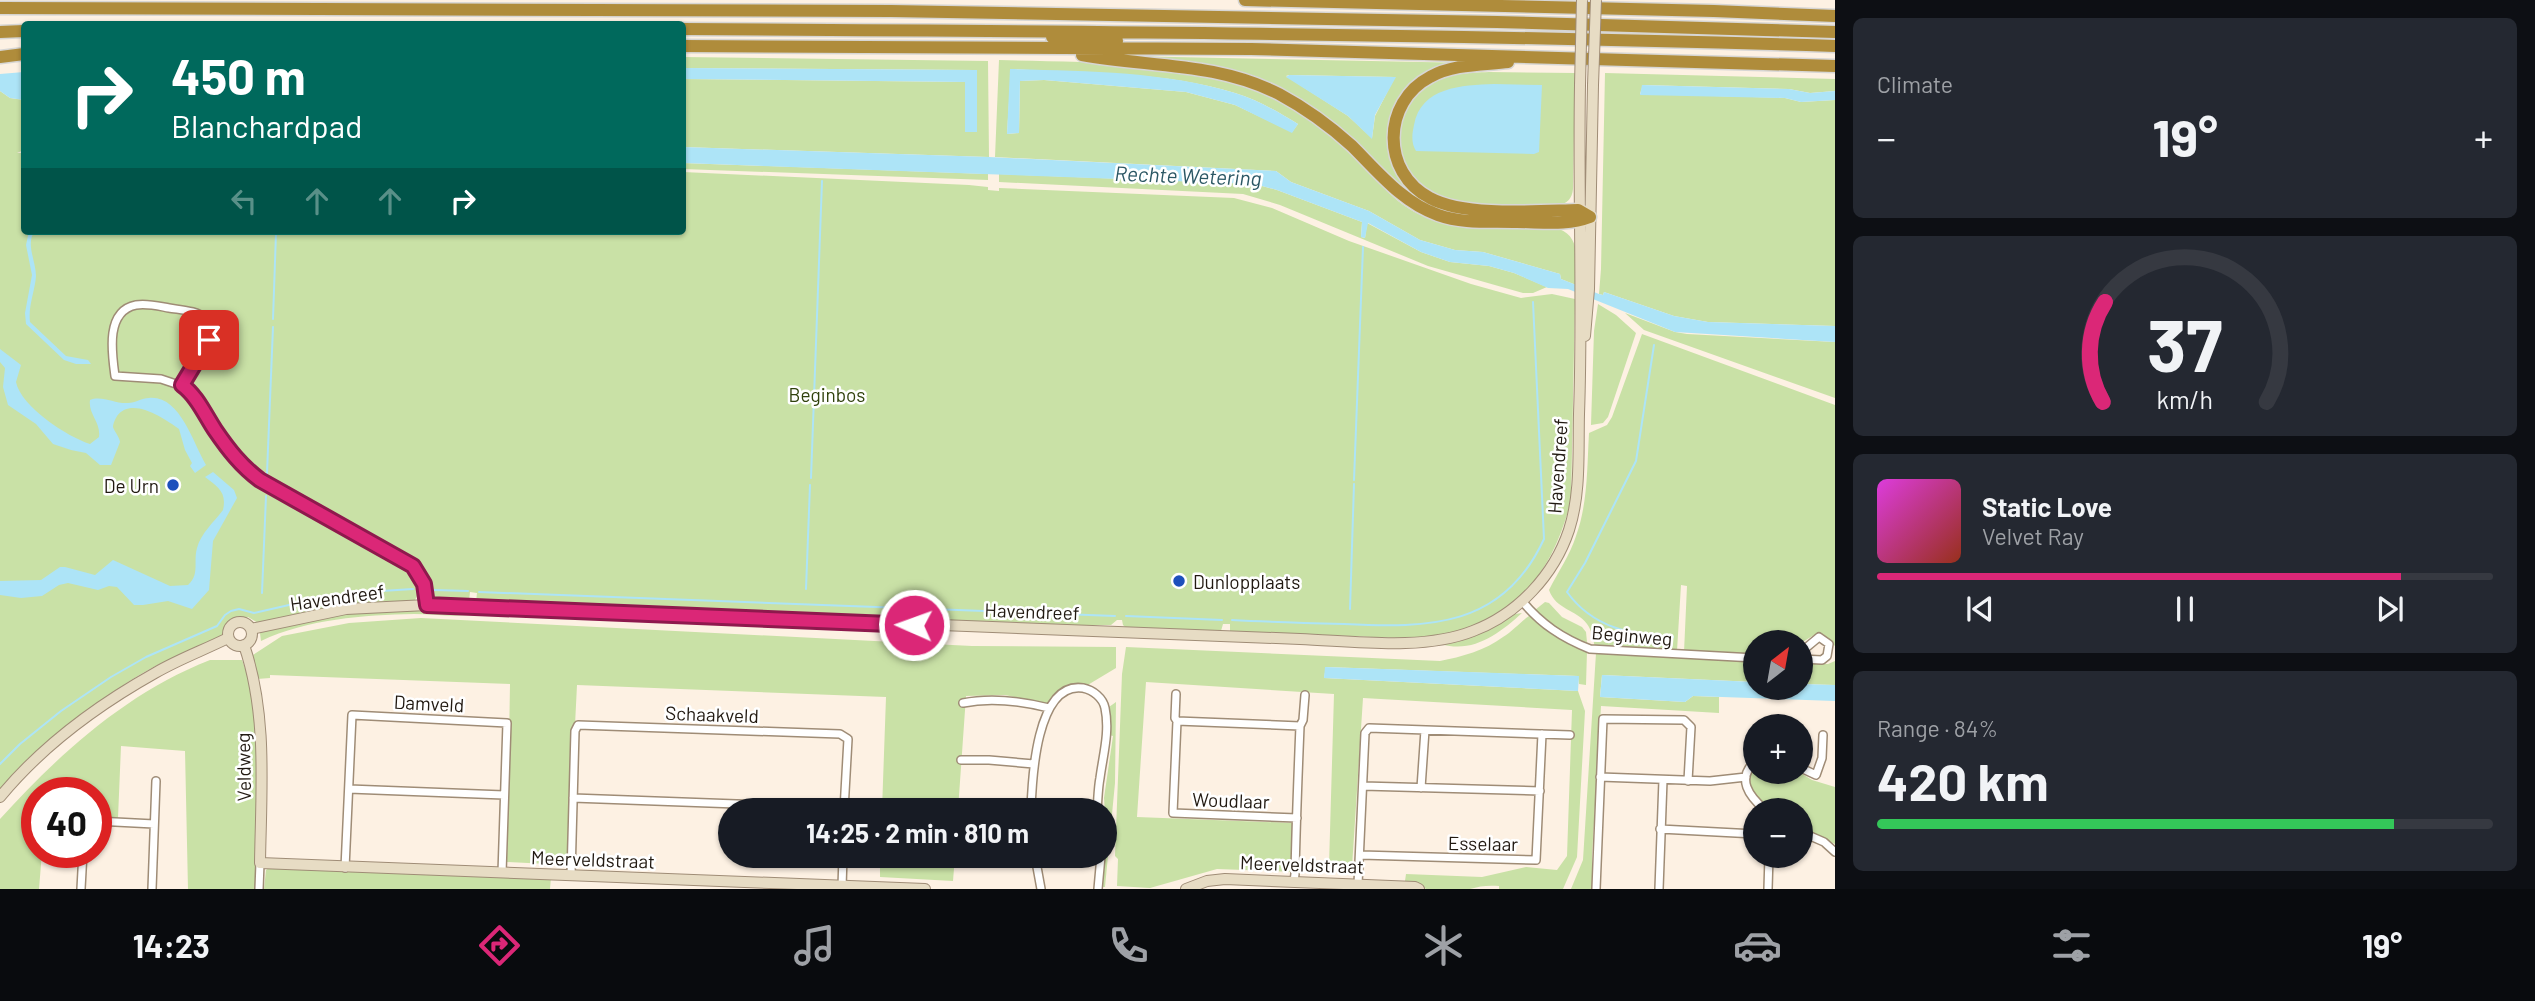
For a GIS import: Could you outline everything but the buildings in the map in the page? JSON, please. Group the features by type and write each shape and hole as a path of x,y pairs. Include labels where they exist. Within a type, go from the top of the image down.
{"highway":[{"path":"1245,0 1835,16"},
{"path":"1641,0 1714,11"},
{"path":"0,8 994,13 1835,32"},
{"path":"686,29 964,30 1251,49"},
{"path":"0,32 21,31"},
{"path":"994,32 1418,35 1835,46"},
{"path":"686,46 1251,49 1835,66"},
{"path":"1051,49 1202,69 1227,74 1278,94 1331,128 1404,196 1438,215 1463,221 1582,216"},
{"path":"0,50 21,51"},
{"path":"0,57 21,52"},
{"path":"1544,57 1445,70 1421,82 1398,111 1394,123 1393,148 1406,179 1428,198 1443,204 1582,216"}],"street":[{"name":"Havendreef","path":"251,629 346,609 427,605 1433,642 1472,631 1499,619 1522,601 1555,561 1569,530 1576,500 1584,299 1580,85 1582,0"},
{"name":"Havendreef","path":"1582,216 1593,85 1596,0"},
{"path":"182,385 209,340 209,323 198,314 150,305 130,307 121,312 116,321 112,364 115,376 161,379 182,385 231,452 253,474 413,566 424,584 427,605"},
{"name":"Beginweg","path":"1522,601 1545,625 1568,641 1590,649 1743,657"},
{"path":"246,622 251,629 250,641 243,645 236,645 228,638 228,629 233,623 246,622"},
{"path":"0,797 44,752 109,701 156,672 228,638"},
{"path":"1813,643 1819,638 1829,644 1827,656 1822,660 1813,660"},
{"name":"Veldweg","path":"243,645 254,683 260,723 259,889"},
{"path":"1032,798 1034,764 1049,708 1060,695 1077,688 1090,690 1102,701 1105,709 1107,741 1098,798"},
{"name":"Woudlaar","path":"1176,694 1173,813 1297,818"},
{"name":"Woudlaar","path":"1294,881 1300,726 1305,695"},
{"path":"963,703 988,700 1022,702 1049,708"},
{"name":"Damveld","path":"345,867 352,715 507,723 502,873"},
{"path":"1596,889 1604,719 1684,720 1691,727 1688,780"},
{"path":"1177,721 1300,726"},
{"name":"Schaakveld","path":"571,875 575,731 578,725 840,734 848,739 845,798"},
{"path":"1358,884 1365,733 1369,728 1570,735"},
{"path":"1421,788 1425,730"},
{"name":"Esselaar","path":"1361,855 1536,860 1542,734"},
{"path":"1813,774 1816,775 1822,758 1823,735"},
{"path":"961,760 1034,764"},
{"path":"1600,777 1663,780 1743,777"},
{"path":"1659,889 1663,780"},
{"path":"152,889 156,781"},
{"path":"1363,786 1540,791"},
{"path":"349,789 504,795"},
{"name":"Schaakveld","path":"573,798 718,804"},
{"path":"112,822 154,824"},
{"path":"1660,829 1743,833"},
{"path":"1813,837 1824,842 1835,852"},
{"name":"Meerveldstraat","path":"260,863 803,887 925,889"},
{"path":"81,889 82,868"},
{"path":"842,887 843,868"},
{"path":"1037,868 1041,889"},
{"path":"1097,889 1100,868"},
{"path":"1768,889 1769,868"},
{"name":"Meerveldstraat","path":"1186,889 1225,879 1419,889"}],"green space":[{"path":"1126,56 1472,63 1417,81 1391,146 1430,204 1410,195 1288,96","holes":["1286,76 1395,77 1375,116 1372,138 1348,116"]},
{"path":"686,57 988,61 989,157 686,147 686,79 966,82 965,131 977,132 976,70 686,68"},
{"path":"999,60 1109,63 1183,71 1253,90 1298,112 1332,138 1398,201 1424,216 1461,226 1481,228 1559,229 1571,238 1574,245 1577,261 1576,285 1561,279 1560,274 1483,252 1455,250 1420,240 1369,211 1291,182 1276,171 995,157","holes":["1011,69 1152,77 1208,86 1252,99 1298,124 1292,132 1235,105 1186,92 1044,80 1020,81 1019,133 1007,134"]},
{"path":"1489,72 1575,73 1573,189 1570,198 1564,203 1558,206 1458,201 1431,192 1417,182 1408,169 1399,139 1406,109 1415,96 1427,85 1441,78"},
{"path":"1605,73 1835,79 1835,91 1810,93 1789,89 1643,85 1640,94 1785,98 1801,102 1835,100 1835,326 1708,322 1674,316 1604,292 1603,295 1599,294"},
{"name":"Beginbos","path":"0,91 10,98 21,100 21,151 17,153 21,153 21,235 686,235 686,172 969,185 999,191 999,188 1234,198 1272,208 1349,241 1471,284 1521,298 1552,294 1575,299 1571,500 1563,526 1541,572 1526,590 1508,607 1487,620 1463,629 1436,636 1393,638 1237,633 1230,632 1230,624 1223,624 1221,631 1125,627 1122,620 1111,625 1028,625 476,602 477,593 470,592 469,601 435,600 428,590 420,590 415,600 410,601 336,607 264,623 258,623 248,617 227,624 221,637 162,663 111,694 0,792"},
{"path":"686,163 988,174 988,180 686,169"},
{"path":"999,174 1255,184 1362,222 1361,237 1365,238 1367,223 1421,252 1450,262 1489,266 1547,287 1533,293 1523,293 1428,266 1280,205 1243,194 999,182"},
{"path":"1598,304 1616,315 1636,333 1608,417 1603,423 1591,425 1594,331"},
{"path":"1625,313 1687,334 1835,342 1835,398 1644,330"},
{"path":"1642,334 1835,405 1835,646 1823,634 1813,636 1813,630 1743,630 1743,654 1684,652 1687,586 1681,585 1677,651 1595,647 1587,624 1556,602 1549,590 1567,557 1580,523 1586,485 1589,433 1607,425"},
{"path":"1545,602 1562,617 1582,627 1586,632 1587,642 1566,635 1535,610"},
{"path":"384,611 469,613 462,616 414,614 356,617 316,623 261,641 260,633 321,618"},
{"path":"1522,613 1505,628 1475,644 1441,644 1486,630"},
{"path":"1529,616 1587,651 1586,685 1579,684 1578,676 1326,667 1324,678 1578,691 1585,711 1577,857 1563,889 1499,889 1499,886 1480,886 1470,889 1426,889 1418,883 1405,881 1406,874 1482,877 1526,867 1557,870 1567,856 1572,710 1363,698 1352,867 1329,866 1334,694 1146,682 1137,817 1294,823 1292,865 1295,872 1217,869 1150,888 1117,886 1117,804 1122,674 1126,647 1440,661 1489,646"},
{"path":"421,618 972,646 1116,647 1116,668 1086,686 1064,689 1048,704 1005,695 966,696 959,798 882,798 886,697 577,685 568,865 507,862 510,684 270,675 270,678 257,679 253,655 282,636 349,623"},
{"path":"1596,653 1743,660 1743,681 1602,675 1600,697 1685,702 1693,696 1719,697 1719,713 1601,706 1592,889 1571,889 1583,860"},
{"path":"210,660 242,660 249,679 257,727 256,889 188,889 185,751 121,746 118,818 112,818 112,777 40,777 70,749 122,708 179,674"},
{"path":"1835,661 1835,685 1813,684 1813,663 1828,664"},
{"path":"1116,702 1115,783 1114,798 1104,798 1113,736 1109,735 1109,707"},
{"path":"1813,780 1835,787 1835,844 1813,834 1813,798 1757,798 1751,792 1750,784 1813,784"},
{"path":"21,797 21,868 41,868 39,889 0,889 0,819"},
{"path":"880,868 954,868 953,881 880,877"},
{"path":"1104,868 1107,868 1105,887 1101,887"},
{"path":"266,870 551,877 550,889 264,889"}],"water":[{"path":"686,68 977,70 977,132 965,132 965,82 686,79"},
{"path":"1010,69 1067,70 1180,80 1243,96 1298,124 1292,133 1235,105 1186,92 1044,80 1020,81 1019,133 1007,134"},
{"path":"21,72 21,100 10,98 0,91 0,74"},
{"path":"1286,77 1396,77 1375,115 1372,139 1348,116"},
{"path":"1494,84 1542,85 1539,152 1416,151 1413,128 1418,112 1425,103 1456,87"},
{"path":"1642,85 1789,89 1810,93 1835,91 1835,100 1801,102 1785,98 1640,95"},
{"name":"Rechte Wetering","path":"686,147 989,157 1276,171 1291,182 1369,211 1420,240 1455,250 1483,252 1560,274 1561,279 1599,294 1603,295 1604,292 1674,316 1708,322 1835,326 1835,342 1675,332 1568,289 1548,288 1514,273 1489,266 1450,262 1421,252 1368,223 1365,238 1361,237 1362,222 1255,184 686,163"},
{"path":"28,235 33,235 31,247 36,276 30,322 66,356 88,360 91,364 76,364 64,360 26,324 25,313 32,275 26,245"},
{"path":"0,349 21,365 16,382 27,401 47,420 70,435 90,444 99,437 90,400 99,398 128,403 146,398 160,399 169,404 184,422 206,465 195,473 190,466 192,463 179,429 157,415 140,409 123,410 117,416 113,427 120,442 111,465 100,465 86,453 53,444 36,424 8,405 3,387 5,368 0,362"},
{"path":"213,472 234,490 237,498 213,541 209,590 192,609 168,601 134,605 117,587 109,586 98,590 68,583 59,585 42,596 21,598 0,595 0,581 41,580 60,567 95,575 113,560 170,586 188,585 195,572 199,543 223,510 222,494 205,477"},
{"path":"1325,667 1579,676 1578,691 1324,678"},
{"path":"1602,675 1743,681 1743,698 1693,696 1685,702 1600,697"},
{"path":"1813,684 1835,685 1835,701 1807,700 1813,700"}],"waterway":[{"path":"811,478 822,181"},
{"path":"273,319 276,235"},
{"path":"1354,480 1363,247"},
{"path":"1232,620 1375,625 1434,622 1485,606 1507,590 1527,568 1544,539 1533,302"},
{"path":"267,473 273,327"},
{"path":"1654,345 1636,461 1585,563 1567,592 1577,604 1601,622 1642,634 1673,637"},
{"path":"1350,609 1354,484"},
{"path":"806,589 810,485"},
{"path":"262,593 266,496"},
{"path":"0,764 61,711 111,677 146,657 217,626 231,611 239,609 254,613 315,599 413,589"},
{"path":"434,590 468,591"},
{"path":"479,592 1115,616"},
{"path":"1126,616 1222,620"}],"place":[{"name":"De Urn","path":"173,485"},
{"name":"Dunlopplaats","path":"1179,581"}],"route":[{"path":"209,340 182,385 240,464 260,480 413,566 424,584 427,605 914,625"}]}
